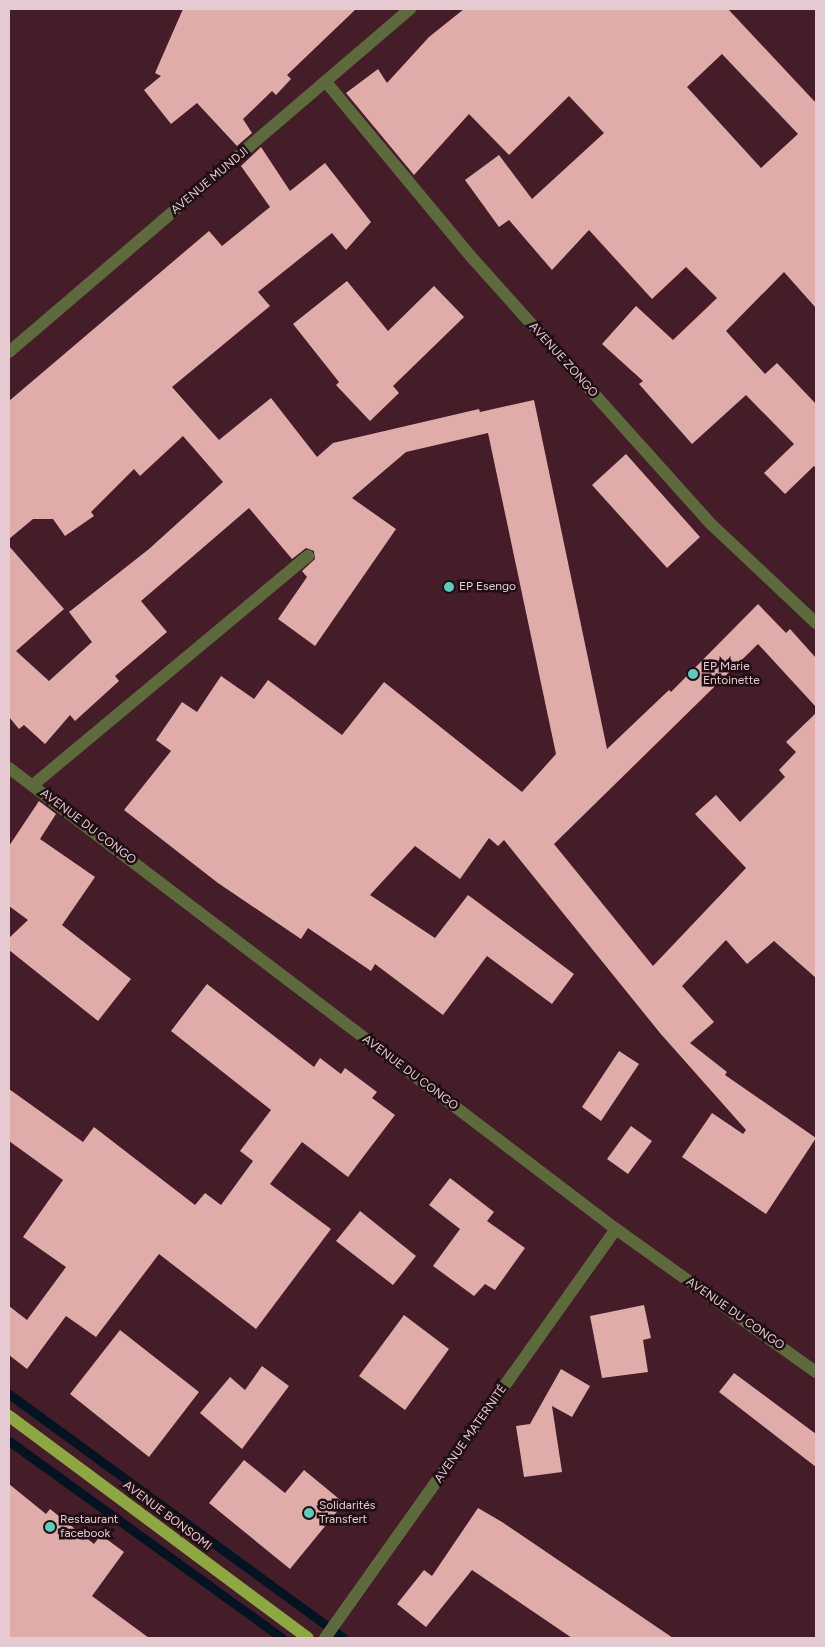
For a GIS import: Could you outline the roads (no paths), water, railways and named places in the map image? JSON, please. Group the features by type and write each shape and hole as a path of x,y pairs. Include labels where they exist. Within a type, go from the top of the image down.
{"main road":[{"name":"AVENUE BONSOMI","path":"9,1416 308,1638"}],"street":[{"name":"AVENUE MUNDJI","path":"9,352 410,9"},
{"name":"AVENUE ZONGO","path":"326,82 474,260 712,525 816,623"},
{"path":"33,785 308,556"},
{"name":"AVENUE DU CONGO","path":"9,768 616,1229 816,1372"},
{"name":"AVENUE MATERNITÉ","path":"325,1638 616,1229"}],"waterway":[{"path":"9,1394 344,1638"},
{"path":"9,1441 282,1638"}],"place":[{"name":"EP Esengo","path":"449,587"},
{"name":"EP Marie Entoinette","path":"693,674"},
{"name":"Solidarités Transfert","path":"309,1513"},
{"name":"Restaurant facebook","path":"50,1527"}]}
